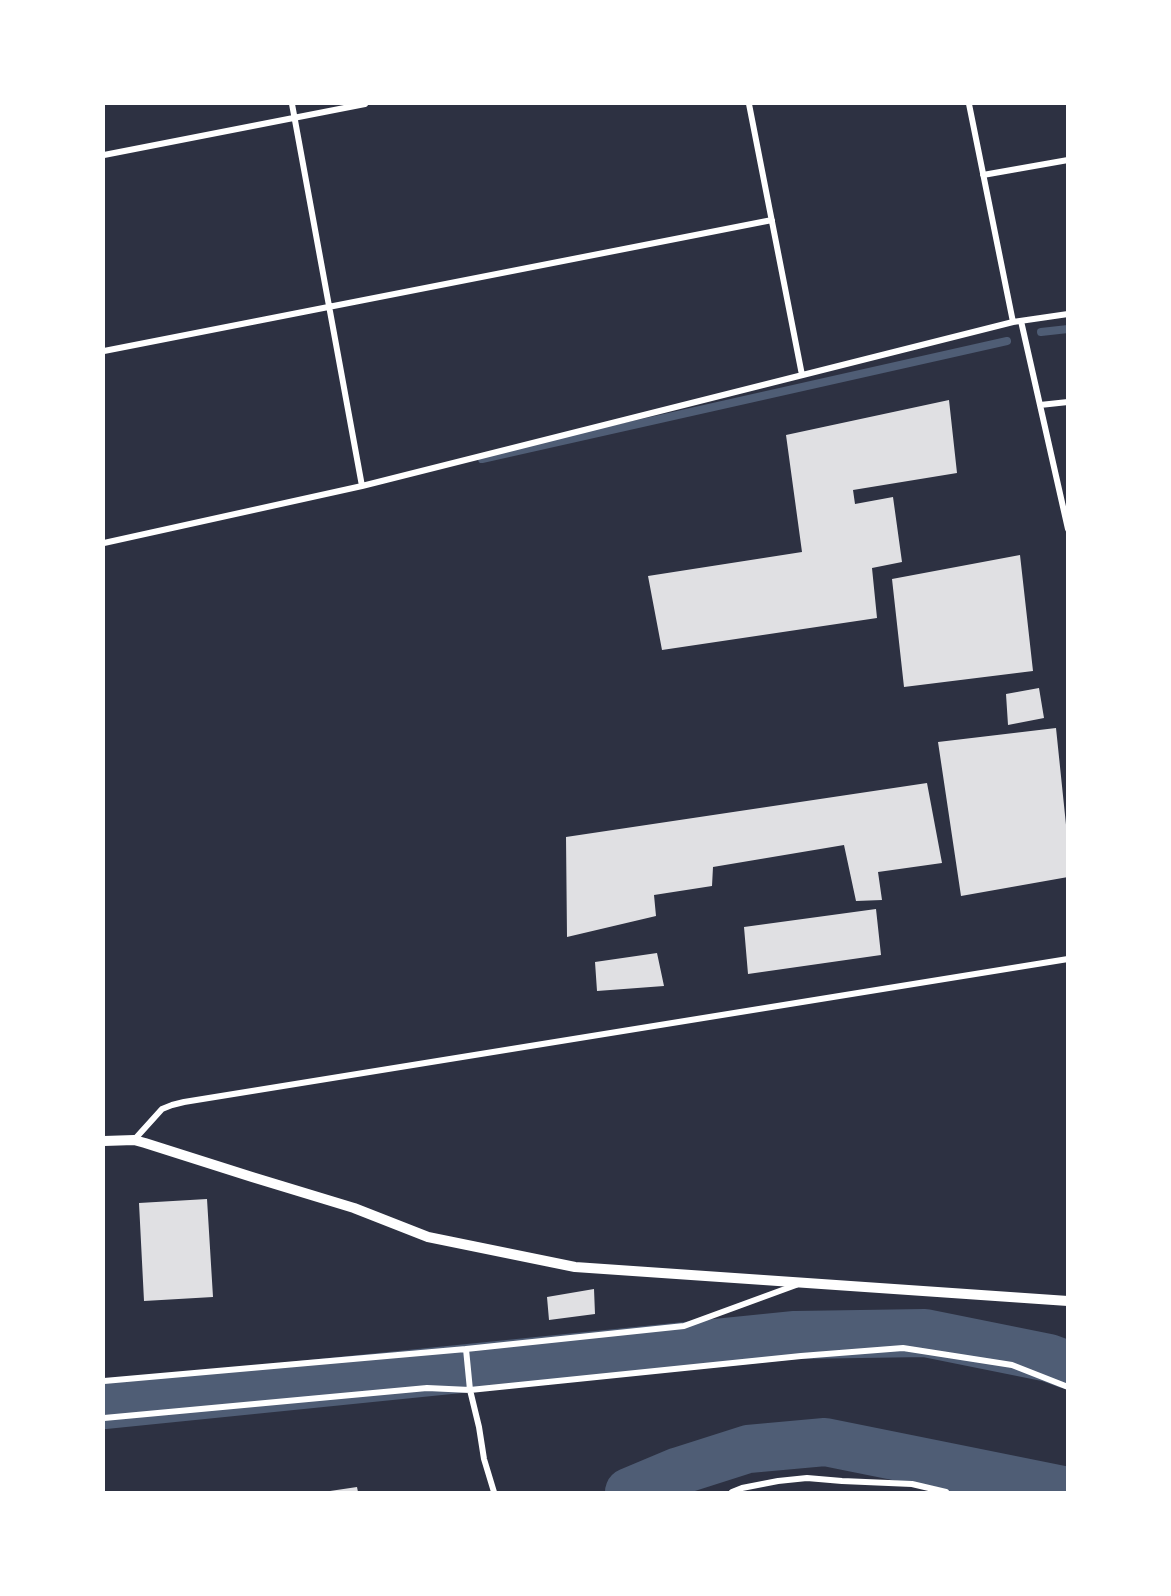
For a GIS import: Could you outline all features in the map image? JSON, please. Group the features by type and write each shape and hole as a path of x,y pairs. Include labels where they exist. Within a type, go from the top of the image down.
{"street":[{"path":"292,104 362,486"},
{"path":"104,155 364,104"},
{"path":"749,104 802,375"},
{"path":"969,104 1013,322"},
{"path":"983,175 1068,160"},
{"path":"104,351 772,220"},
{"path":"104,543 362,486 1013,322 1068,314"},
{"path":"1021,321 1068,529"},
{"path":"1040,405 1068,402"},
{"path":"134,1140 162,1109 184,1102 1068,958"},
{"path":"104,1141 134,1140 158,1147 354,1208 428,1237 575,1267 1068,1301"},
{"path":"104,1381 684,1326 802,1283"},
{"path":"466,1348 470,1390 484,1459 494,1492"},
{"path":"104,1418 427,1388 470,1390 801,1356 903,1348 1012,1365 1068,1387"},
{"path":"732,1492 778,1481 807,1478 912,1484 946,1492"},
{"path":"912,1484 914,1492"}],"building":[{"path":"949,400 957,473 853,490 855,504 893,497 902,562 872,568 877,618 662,650 648,576 802,552 786,435"},
{"path":"1020,555 1033,671 904,687 892,579"},
{"path":"1039,688 1044,718 1008,725 1006,694"},
{"path":"1056,728 1068,844 1068,877 961,896 938,742"},
{"path":"927,783 942,863 878,872 882,900 856,901 844,845 713,867 712,886 654,895 656,916 567,937 566,837"},
{"path":"876,909 881,955 748,974 744,927"},
{"path":"657,953 664,986 597,991 595,962"},
{"path":"207,1199 213,1297 144,1301 139,1203"},
{"path":"594,1289 595,1314 549,1320 547,1297"},
{"path":"357,1487 358,1492 330,1492 330,1491"}],"waterway":[{"path":"1041,332 1068,329"},
{"path":"482,459 1007,341"},
{"path":"104,1405 795,1335 925,1333 1049,1358 1068,1365"},
{"path":"629,1492 679,1471 748,1449 825,1442 1068,1491"}]}
